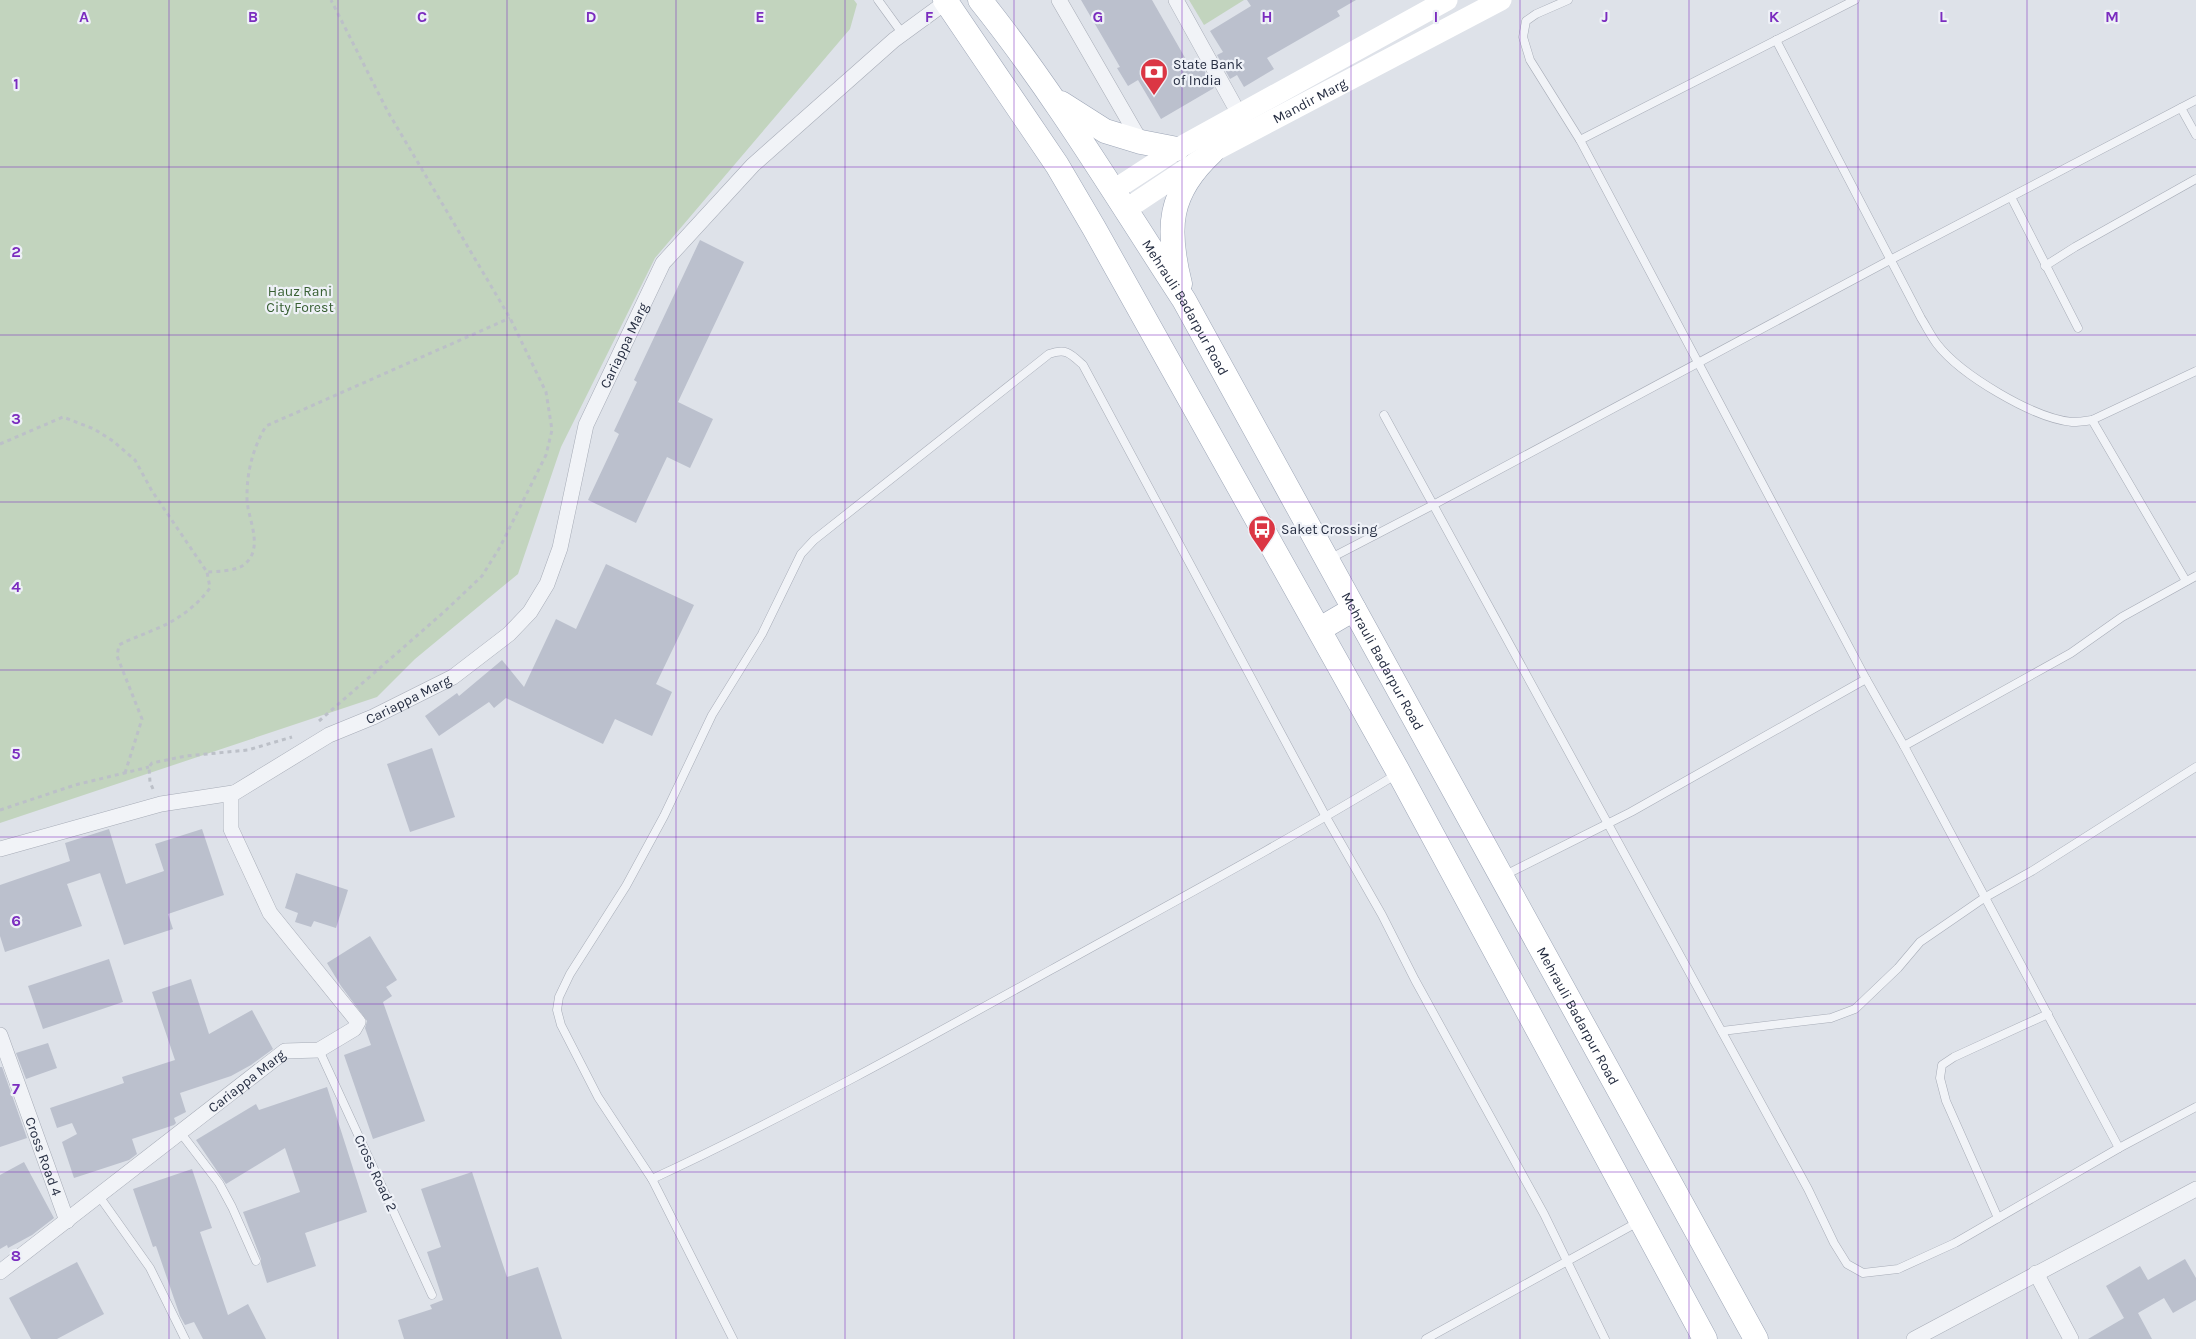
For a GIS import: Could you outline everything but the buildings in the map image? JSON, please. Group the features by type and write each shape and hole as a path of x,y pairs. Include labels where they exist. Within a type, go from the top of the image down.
{"main road":[{"name":"Mehrauli Badarpur Road","path":"980,0 1051,97 1184,300 1756,1339"},
{"name":"Mandir Marg","path":"1120,200 1177,149 1447,0"},
{"name":"Mandir Marg","path":"1120,200 1501,0"},
{"path":"945,1 1058,165 1094,228 1320,629 1705,1339"},
{"path":"1051,97 1105,132 1177,149"},
{"path":"1184,300 1172,252 1173,218 1179,196 1189,176 1212,152"},
{"path":"1320,629 1354,609"}],"street":[{"path":"1059,0 1141,142"},
{"path":"1176,0 1239,114"},
{"name":"Cariappa Marg","path":"0,1272 285,1051 319,1050 354,1029 358,1022 270,913 231,829 231,794 329,735 373,717 453,677 509,634 530,612 547,584 560,548 586,425 663,263 753,165 902,33 945,1"},
{"path":"0,849 161,804 233,793"},
{"name":"Cross Road 4","path":"0,1035 67,1221"},
{"path":"1914,1339 2196,1189"},
{"path":"2036,1274 2071,1339"}],"lane":[{"path":"878,0 902,33"},
{"path":"1568,0 1536,14 1526,21 1524,37 1530,60 1580,140 1866,679 1904,746 2119,1148"},
{"path":"1580,140 1855,0"},
{"path":"1776,40 1890,260 1938,344 1963,370 1989,387 2051,416 2073,422 2092,420 2196,371"},
{"path":"1327,560 1433,506 1890,260 2196,100"},
{"path":"2181,108 2196,135"},
{"path":"2045,266 2075,247 2196,180"},
{"path":"2011,197 2078,328"},
{"path":"733,1339 652,1179 598,1097 561,1025 557,1010 563,987 641,860 712,716 762,634 801,554 814,540 1049,354 1060,350 1071,354 1083,365 1326,818 1382,915 1415,980 1490,1112 1606,1339"},
{"path":"1384,415 1808,1189 1834,1243 1848,1264 1864,1273 1898,1269 1954,1244 2119,1148 2196,1107"},
{"path":"2092,420 2186,581"},
{"path":"1904,746 2071,652 2122,618 2196,576"},
{"path":"1502,877 1608,824 1866,679"},
{"path":"1722,1031 1831,1018 1855,1009 1898,968 1920,942 1984,898 2032,871 2196,767"},
{"path":"652,1179 760,1127 928,1038 1326,818 1399,773"},
{"path":"1998,1218 1946,1101 1940,1078 1942,1065 1954,1057 2048,1014"},
{"name":"Cross Road 2","path":"319,1050 432,1295"},
{"path":"180,1132 219,1183 256,1261"},
{"path":"99,1196 150,1268 185,1339"},
{"path":"1426,1339 1641,1220"}],"path":[{"path":"316,724 444,612 482,576 500,547 546,455 552,430 546,392 510,318 388,112 331,0"},
{"path":"207,572 235,569 247,562 255,546 246,497 251,459 257,441 266,426 510,318"},
{"path":"0,444 63,417 94,429 113,441 135,460 152,491 207,572 210,588 199,602 183,615 153,631 131,638 119,645 117,656 142,718 125,773"},
{"path":"0,810 75,785 149,767 152,763 186,756 248,750 296,734"},
{"path":"149,767 150,782 161,804"}],"green space":[{"name":"Hauz Rani City Forest","path":"0,0 854,0 857,4 850,29 655,258 561,447 518,574 415,659 377,697 0,823"},
{"path":"1189,0 1244,0 1204,25"}],"place":[{"name":"State Bank of India","path":"1154,96"},
{"name":"Saket Crossing","path":"1262,553"}]}
